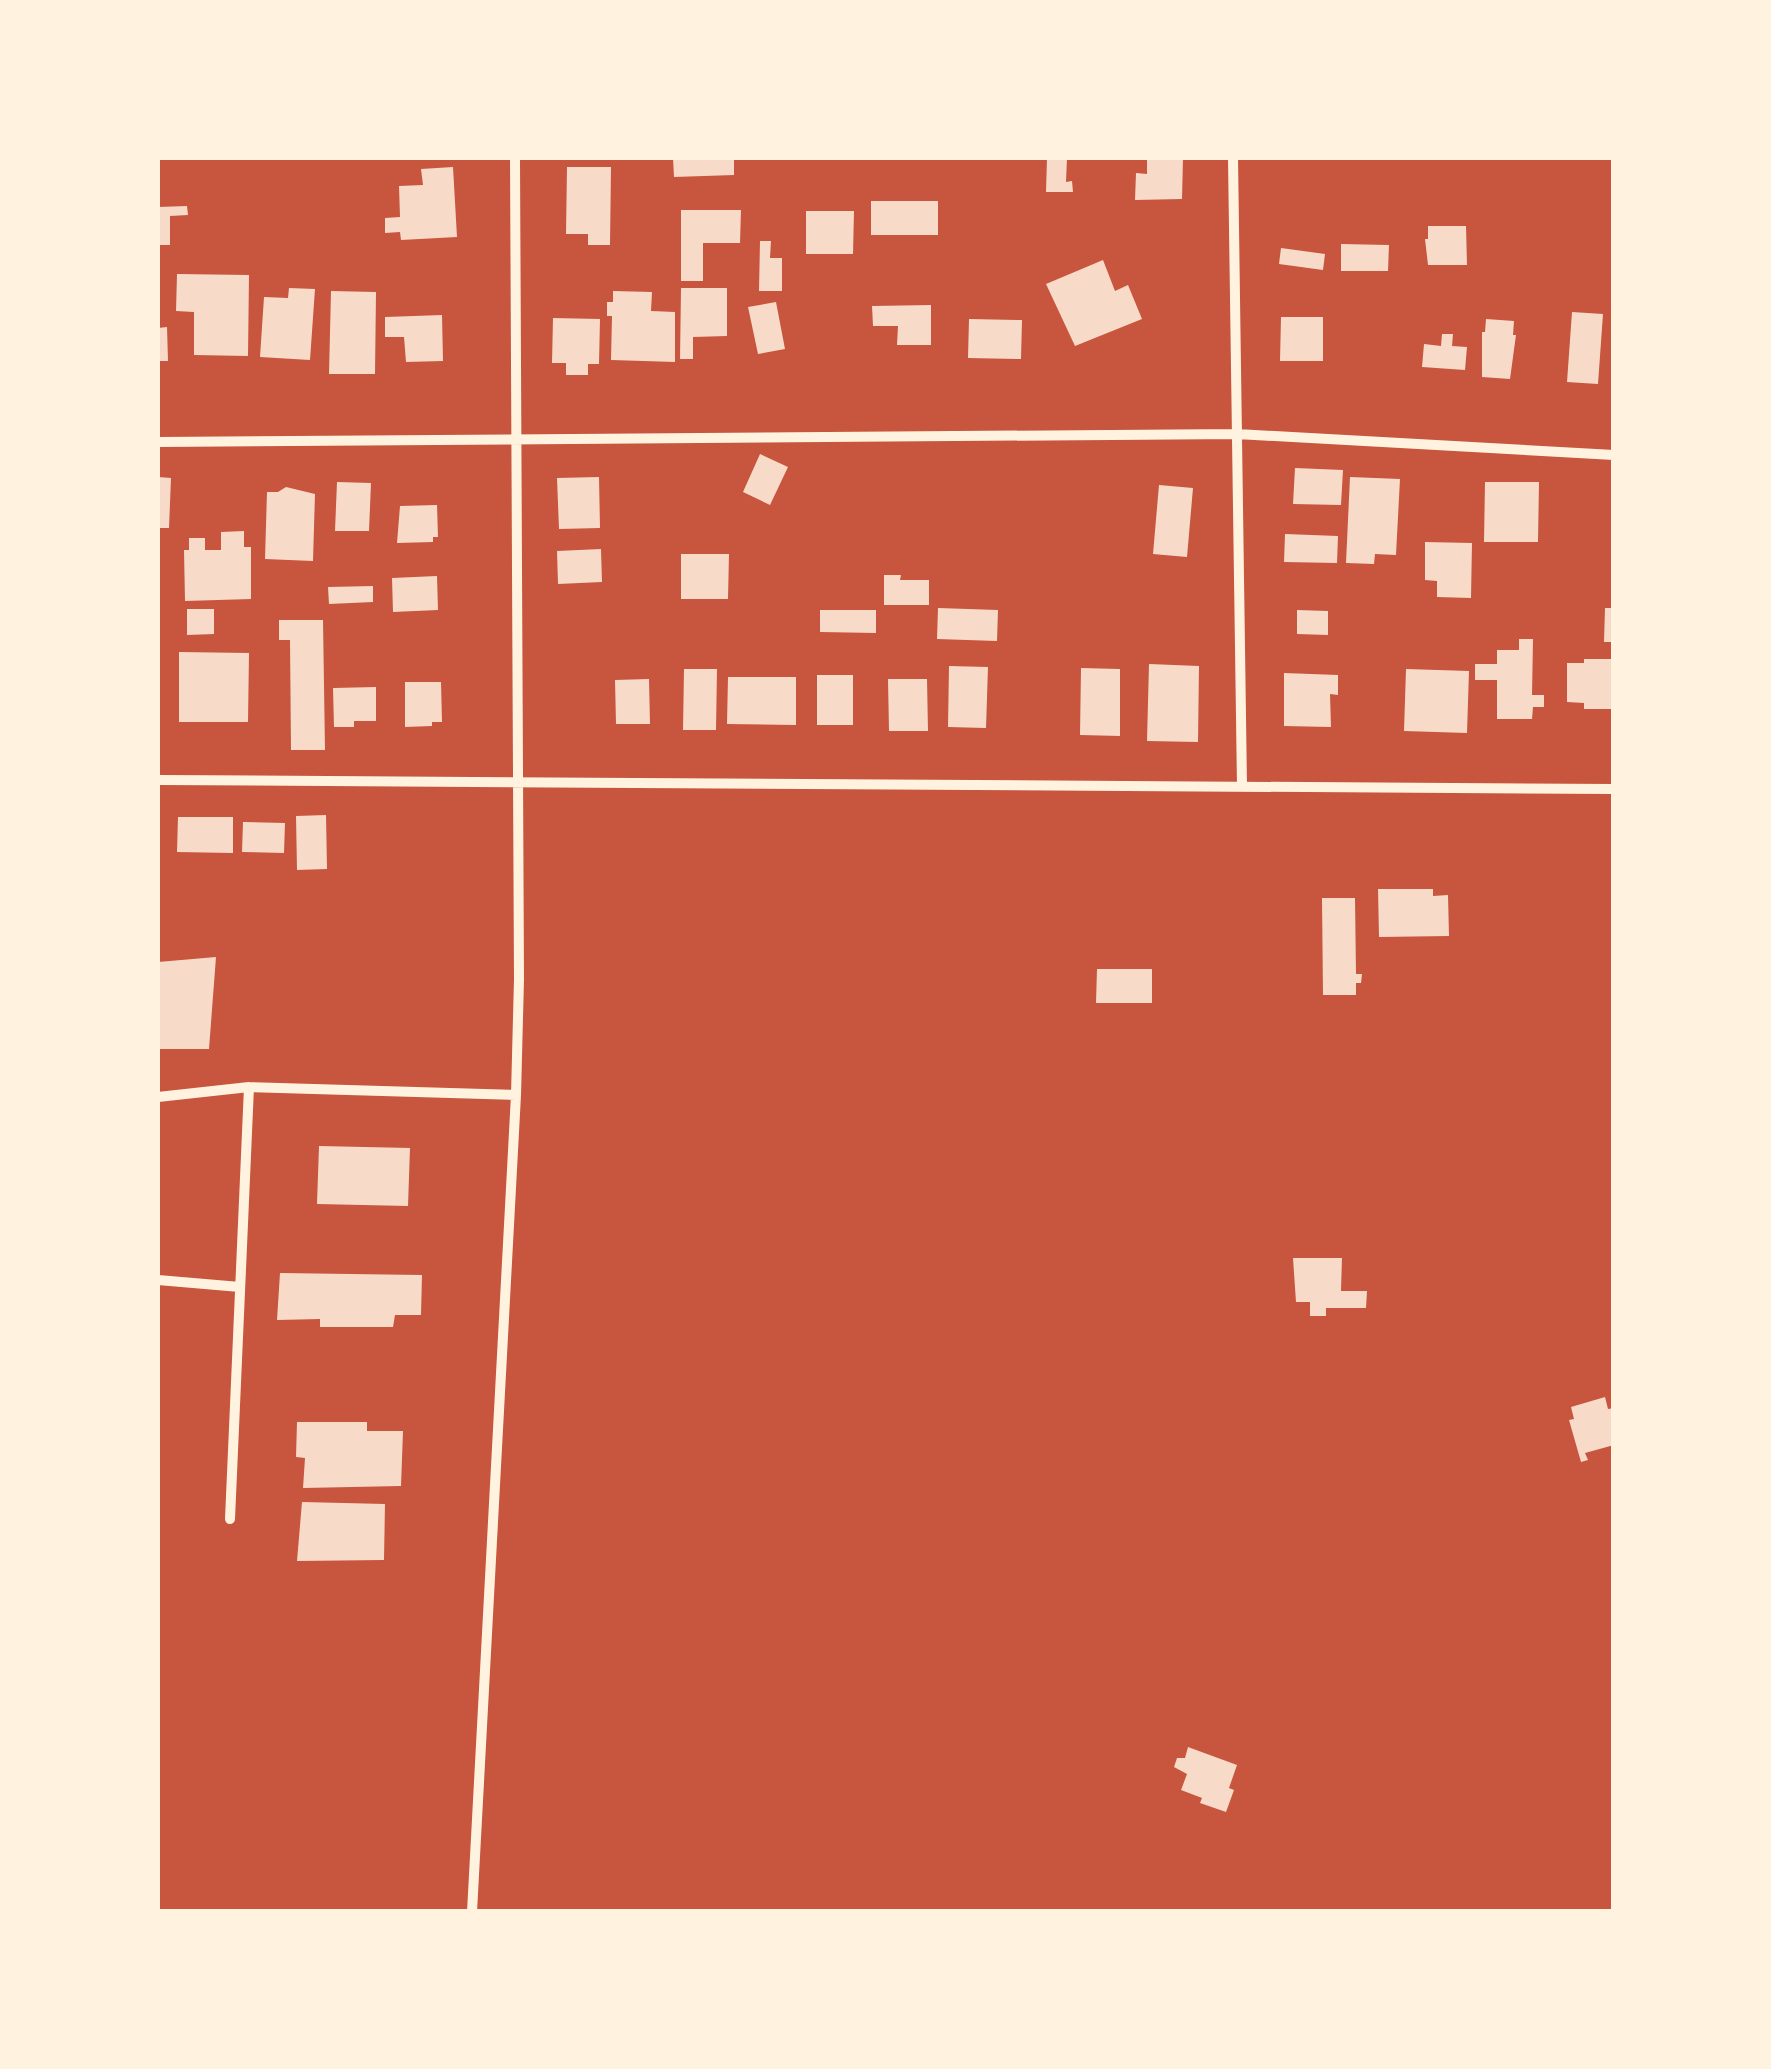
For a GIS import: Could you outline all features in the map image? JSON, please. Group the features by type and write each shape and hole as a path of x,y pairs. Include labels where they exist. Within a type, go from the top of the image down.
{"street":[{"path":"472,1912 516,1094 515,158"},
{"path":"1234,158 1242,787"},
{"path":"158,442 1237,434 1614,455"},
{"path":"158,780 1614,790"},
{"path":"158,1097 248,1087 516,1094"},
{"path":"230,1519 248,1087"},
{"path":"158,1280 240,1287"}],"building":[{"path":"673,158 734,158 734,175 674,177"},
{"path":"1047,158 1067,158 1066,182 1072,181 1073,192 1046,192"},
{"path":"1147,158 1183,158 1182,199 1135,200 1136,173 1147,174"},
{"path":"453,167 457,237 401,240 400,232 385,233 385,218 400,217 399,186 423,185 421,169"},
{"path":"567,167 611,167 610,245 588,245 588,234 566,234"},
{"path":"871,201 938,201 938,235 871,235"},
{"path":"187,206 188,215 170,216 170,245 158,245 158,207"},
{"path":"681,210 741,210 740,243 703,243 703,281 681,281"},
{"path":"806,211 854,211 853,254 806,254"},
{"path":"1428,226 1466,226 1467,265 1428,265"},
{"path":"760,241 771,241 770,258 782,258 782,291 759,291"},
{"path":"1341,244 1389,245 1388,271 1341,271"},
{"path":"1281,248 1325,254 1323,270 1279,264"},
{"path":"1103,260 1115,291 1128,285 1142,319 1075,346 1046,284"},
{"path":"177,274 249,275 248,356 194,355 194,312 176,311"},
{"path":"289,288 315,289 310,360 260,357 264,297 288,298"},
{"path":"681,288 727,288 727,336 693,337 693,359 680,359"},
{"path":"331,291 376,292 375,374 329,374"},
{"path":"613,291 652,292 651,311 675,312 675,362 611,360 612,316 607,316 607,302 613,302"},
{"path":"776,302 785,349 758,354 748,307"},
{"path":"931,305 931,345 897,345 898,326 873,326 872,306"},
{"path":"1572,312 1603,314 1598,384 1567,382"},
{"path":"442,315 443,361 406,362 404,337 385,337 385,317"},
{"path":"1281,317 1323,317 1323,361 1280,361"},
{"path":"553,318 600,319 599,364 588,364 588,375 566,375 566,363 552,363"},
{"path":"969,319 1022,320 1021,359 968,358"},
{"path":"1486,319 1514,321 1510,379 1482,377 1482,332"},
{"path":"167,327 168,361 158,361 158,328"},
{"path":"1442,334 1453,334 1452,346 1467,347 1465,370 1422,367 1424,344 1441,346"},
{"path":"760,454 788,467 770,505 743,492"},
{"path":"1295,468 1343,470 1341,505 1293,504"},
{"path":"158,477 171,478 169,528 158,528"},
{"path":"599,477 600,528 559,529 557,478"},
{"path":"1350,477 1400,479 1396,555 1375,554 1374,564 1346,563"},
{"path":"337,482 371,483 369,531 335,531"},
{"path":"1485,482 1539,482 1538,542 1484,542"},
{"path":"1159,485 1193,488 1187,557 1153,554"},
{"path":"286,487 315,494 313,561 265,559 267,492"},
{"path":"437,505 438,537 433,537 433,542 397,543 400,506"},
{"path":"244,531 244,547 251,547 251,599 185,601 184,550 189,550 189,538 205,538 205,550 221,550 221,532"},
{"path":"1285,534 1338,536 1337,563 1284,562"},
{"path":"1425,542 1472,543 1471,598 1437,597 1437,581 1425,580"},
{"path":"601,549 602,582 558,584 557,551"},
{"path":"681,554 729,554 728,599 681,599"},
{"path":"884,575 901,575 900,580 929,580 929,605 884,605"},
{"path":"437,576 438,610 393,612 392,578"},
{"path":"373,586 373,602 329,604 328,587"},
{"path":"938,608 998,610 997,641 937,639"},
{"path":"1605,608 1614,608 1614,642 1604,642"},
{"path":"187,609 214,609 214,634 187,635"},
{"path":"820,610 876,610 876,633 820,632"},
{"path":"1297,610 1328,611 1328,635 1297,634"},
{"path":"279,620 323,620 325,750 291,750 290,640 279,640"},
{"path":"1519,639 1533,639 1532,695 1544,695 1544,707 1533,707 1532,719 1497,719 1497,680 1475,680 1475,664 1497,664 1497,650 1519,650"},
{"path":"179,652 249,653 248,722 179,722"},
{"path":"1584,659 1614,659 1614,709 1584,709 1584,703 1567,702 1567,663 1584,663"},
{"path":"1149,664 1199,666 1198,742 1147,741"},
{"path":"949,666 988,667 986,728 948,727"},
{"path":"1081,668 1120,669 1120,736 1080,735"},
{"path":"684,669 717,669 716,730 683,730"},
{"path":"1406,669 1469,671 1467,733 1404,731"},
{"path":"1284,673 1338,675 1338,695 1330,694 1331,727 1284,726"},
{"path":"817,675 853,675 853,725 817,725"},
{"path":"728,677 796,677 796,725 727,724"},
{"path":"649,679 650,724 616,724 615,680"},
{"path":"888,679 927,679 928,731 889,731"},
{"path":"405,682 441,682 442,722 405,727"},
{"path":"376,687 376,721 354,721 354,727 334,727 333,688"},
{"path":"326,815 327,869 297,870 296,816"},
{"path":"178,817 233,817 233,853 177,852"},
{"path":"243,822 285,823 284,853 242,852"},
{"path":"1378,889 1433,889 1433,896 1448,895 1449,936 1379,937"},
{"path":"1322,898 1355,898 1356,974 1362,974 1361,983 1356,983 1356,995 1323,995"},
{"path":"216,957 209,1049 158,1049 158,962"},
{"path":"1097,969 1152,969 1152,1003 1096,1003"},
{"path":"319,1146 410,1148 408,1206 317,1204"},
{"path":"1293,1258 1342,1258 1341,1291 1367,1291 1366,1308 1326,1308 1326,1316 1310,1316 1310,1302 1296,1302"},
{"path":"280,1273 422,1275 421,1315 395,1315 393,1327 320,1327 320,1319 277,1320"},
{"path":"1605,1397 1608,1409 1614,1408 1614,1445 1585,1453 1588,1460 1581,1462 1569,1420 1574,1419 1571,1407"},
{"path":"297,1422 367,1422 367,1431 403,1431 401,1486 303,1488 305,1458 296,1457"},
{"path":"302,1502 385,1504 384,1560 297,1561"},
{"path":"1188,1747 1237,1765 1226,1812 1200,1803 1202,1798 1181,1790 1187,1774 1174,1767 1177,1758 1185,1758"}]}
